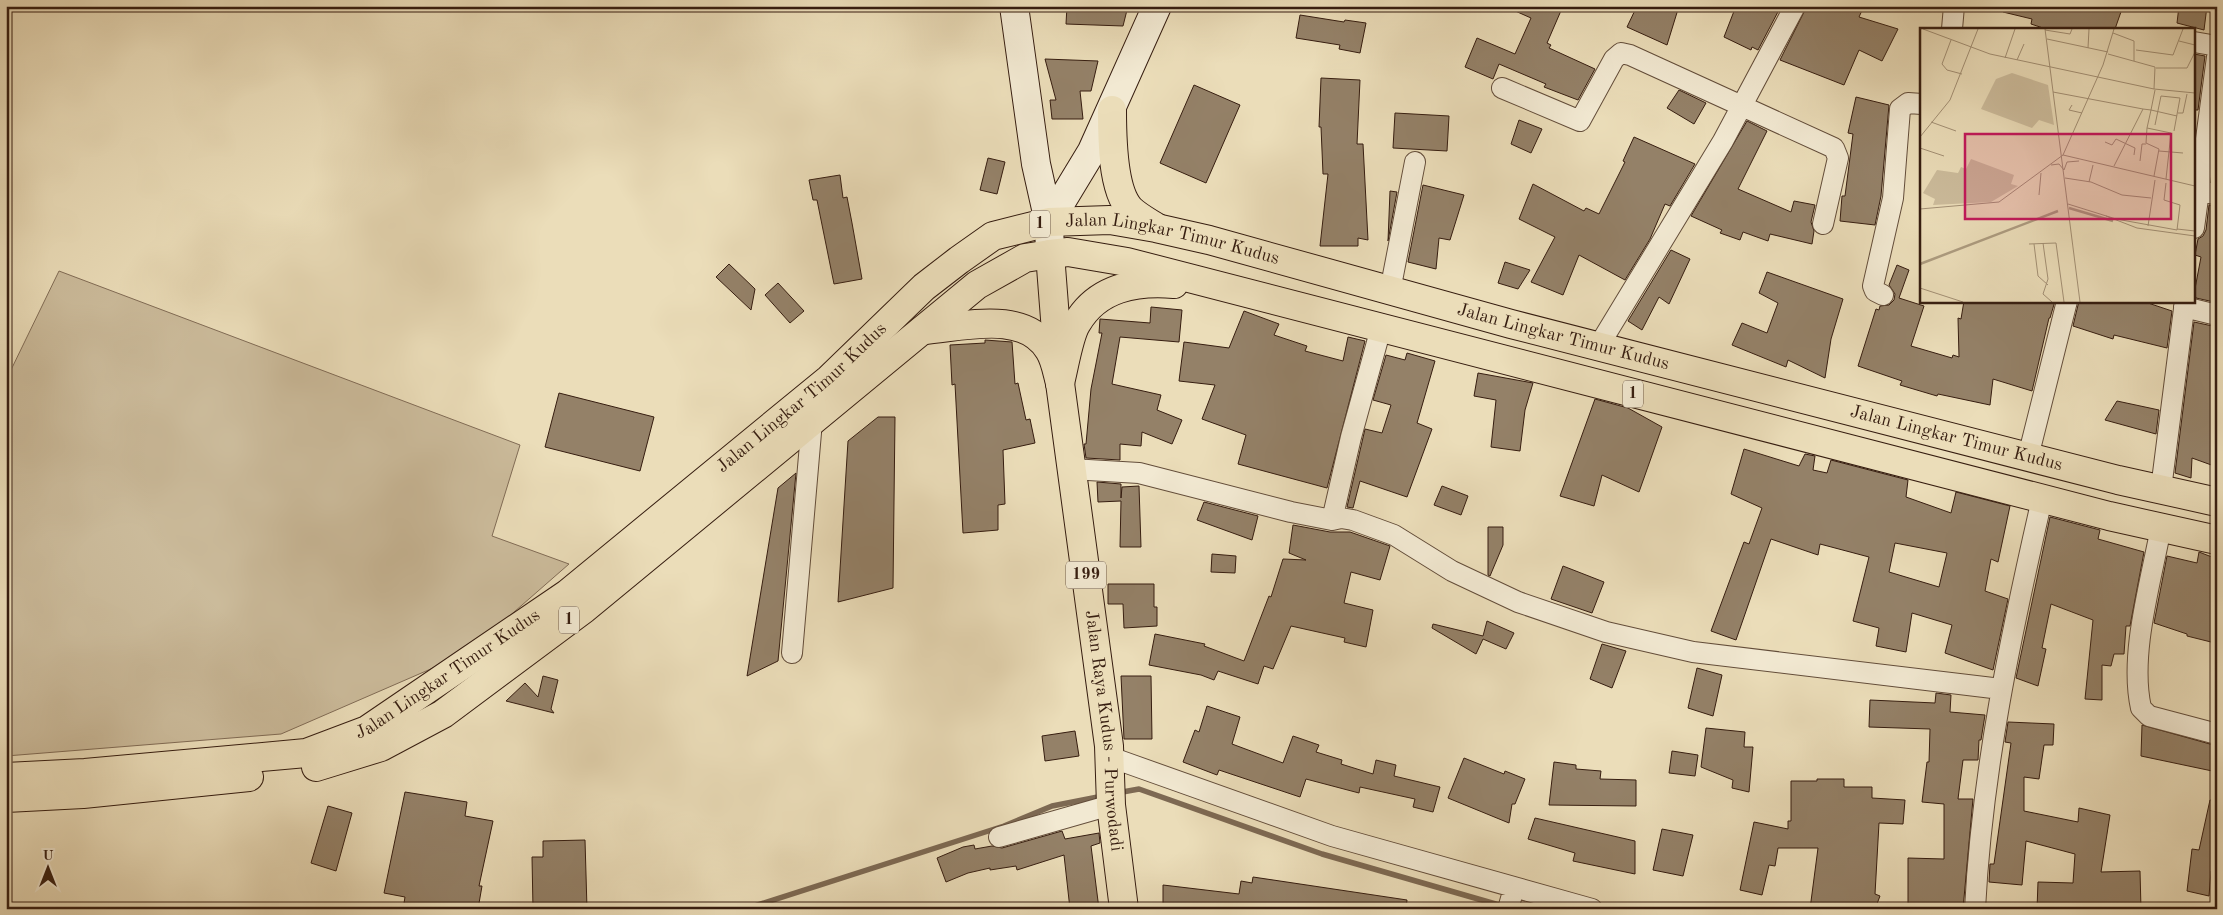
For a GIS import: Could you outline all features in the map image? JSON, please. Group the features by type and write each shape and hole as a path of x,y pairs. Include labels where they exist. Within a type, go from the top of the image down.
{"main road":[{"path":"1014,6 1036,164 1048,222 1050,254"},
{"path":"1048,222 1092,151 1157,6"},
{"path":"1112,110 1112,136 1120,190 1130,208 1156,228"},
{"name":"Jalan Lingkar Timur Kudus","path":"6,777 86,773 306,753 368,730 568,594 829,379 924,287 959,260 993,236 1048,222 1110,220 1156,228 1598,347 2028,457 2217,502"},
{"name":"Jalan Lingkar Timur Kudus","path":"6,798 83,794 300,771 381,746 442,714 584,609 977,285 1025,258 1050,254 1068,252 1127,262 2042,499 2217,540"},
{"name":"Jalan Raya Kudus - Purwodadi","path":"1050,254 1060,383 1110,762 1111,804 1124,909"},
{"path":"1060,383 1076,324 1096,300 1124,286 1160,283 1223,287"},
{"path":"923,330 998,323 1014,324 1036,334 1050,350 1060,383"}],"street":[{"path":"1598,347 1723,141 1795,6"},
{"path":"1952,28 1954,6"},
{"path":"2196,42 2217,46"},
{"path":"1502,88 1580,121 1614,59 1619,54 1625,53 1834,148 1838,158 1823,224"},
{"path":"2196,220 2203,193 2202,116 2217,57"},
{"path":"1883,295 1875,291 1873,286 1893,198 1900,109 1908,103 1920,104"},
{"path":"1390,290 1416,162"},
{"path":"2028,457 2067,302"},
{"path":"2161,489 2184,304 2217,315"},
{"path":"1332,520 1350,436 1381,328"},
{"path":"792,653 812,421"},
{"path":"1072,469 1139,473 1291,512 1332,520 1341,518 1354,520 1394,535 1452,571 1518,602 1606,632 1703,654 2002,690"},
{"path":"1975,909 1978,859 2002,690 2042,499"},
{"path":"2161,527 2140,640 2138,682 2141,708 2149,716 2217,734"},
{"path":"1110,762 1332,836 1510,899 1592,909"},
{"path":"999,837 1111,804"}],"shaded area":[{"path":"59,271 520,445 492,536 569,564 490,633 433,668 281,734 6,756 6,373 9,374"}],"building":[{"path":"1067,6 1128,6 1123,26 1066,24"},
{"path":"1504,6 1563,6 1547,43 1551,45 1549,48 1595,69 1578,100 1544,87 1546,84 1499,64 1493,79 1465,67 1477,38 1515,54 1531,18"},
{"path":"1637,6 1679,6 1667,45 1627,27"},
{"path":"1736,6 1781,6 1758,50 1752,47 1751,50 1724,37"},
{"path":"1807,6 1864,6 1859,17 1898,29 1882,61 1859,50 1844,85 1780,60"},
{"path":"2004,6 2123,6 2115,28 2043,28 2031,24 2032,19 2003,12"},
{"path":"2179,6 2207,6 2204,30 2177,23"},
{"path":"1300,15 1344,22 1345,20 1366,23 1360,53 1339,49 1340,45 1296,38"},
{"path":"2196,54 2205,56 2198,110 2196,110"},
{"path":"1045,59 1098,61 1091,91 1080,91 1083,119 1052,119 1050,100 1056,100"},
{"path":"1321,78 1360,80 1357,144 1363,144 1368,240 1358,238 1358,246 1320,246 1328,174 1323,174 1321,127 1319,127"},
{"path":"1194,85 1240,105 1206,183 1160,163"},
{"path":"1679,90 1706,103 1694,124 1667,108"},
{"path":"1856,97 1889,105 1881,196 1875,225 1840,221 1842,196 1845,196 1853,134 1848,133"},
{"path":"1395,113 1449,116 1447,151 1393,148"},
{"path":"1519,120 1542,129 1531,153 1511,144"},
{"path":"1747,121 1767,131 1738,189 1791,212 1794,201 1815,205 1811,222 1814,231 1812,244 1770,234 1768,241 1743,232 1740,240 1720,233 1722,230 1691,216"},
{"path":"1634,137 1695,164 1670,206 1665,204 1650,239 1625,280 1579,255 1563,295 1531,282 1555,237 1519,219 1533,184 1584,211 1586,208 1599,214 1625,162 1623,161"},
{"path":"988,158 1005,162 997,194 980,190"},
{"path":"840,175 843,198 847,197 862,279 834,284 817,200 813,200 809,180"},
{"path":"1423,185 1464,195 1450,240 1439,238 1436,269 1408,262"},
{"path":"1390,191 1397,192 1388,241"},
{"path":"2209,205 2217,206 2217,287 2214,302 2196,298 2196,283 2201,257 2196,255 2196,250 2198,239 2203,236 2206,230"},
{"path":"1671,250 1690,259 1669,304 1659,297 1642,330 1628,321"},
{"path":"1505,262 1530,270 1518,289 1498,283"},
{"path":"729,264 755,289 751,310 716,277"},
{"path":"1897,265 1909,270 1899,298 1924,306 1911,346 1952,358 1953,355 1959,357 1958,318 1961,319 1964,302 2055,302 2049,318 2032,391 1993,379 1990,405 1938,394 1937,396 1900,385 1902,381 1858,366 1876,309 1879,310 1880,306 1889,305 1894,300 1895,294 1889,285"},
{"path":"1767,272 1843,299 1831,339 1825,378 1788,360 1786,367 1732,345 1742,323 1767,333 1778,303 1759,293"},
{"path":"778,283 804,311 790,323 765,295"},
{"path":"2079,302 2145,302 2172,311 2167,348 2114,335 2113,339 2073,326"},
{"path":"1151,307 1182,310 1179,342 1120,337 1112,384 1161,395 1157,410 1182,420 1172,444 1142,432 1141,446 1120,444 1120,460 1086,458 1084,444 1086,444 1091,389 1102,333 1099,333 1100,319 1150,323"},
{"path":"1244,311 1279,324 1274,335 1307,346 1305,351 1343,361 1348,337 1365,341 1327,488 1238,464 1246,435 1202,419 1215,385 1179,381 1184,342 1229,348"},
{"path":"2194,322 2217,327 2217,467 2192,458 2191,478 2175,473"},
{"path":"985,340 1012,342 1015,384 1018,383 1026,420 1030,419 1035,443 1003,450 1005,504 998,505 998,530 963,533 955,384 952,385 950,345 985,343"},
{"path":"1407,353 1435,361 1417,423 1432,429 1407,497 1360,481 1353,508 1347,507 1365,429 1382,433 1391,405 1373,400 1386,355 1405,360"},
{"path":"1478,373 1533,383 1525,410 1520,451 1491,447 1496,400 1474,396"},
{"path":"559,393 654,417 640,471 545,447"},
{"path":"1595,399 1628,408 1662,427 1639,492 1602,475 1594,506 1560,496"},
{"path":"2117,401 2159,410 2156,434 2105,420"},
{"path":"878,417 895,417 893,588 838,602 848,441"},
{"path":"1744,449 1799,466 1805,454 1815,456 1813,470 1827,473 1831,460 1908,480 1906,497 1951,513 1956,492 2010,506 1998,562 1991,559 1985,591 2008,599 1993,670 1945,653 1952,625 1912,613 1906,652 1876,646 1879,628 1853,621 1869,557 1820,544 1818,555 1771,539 1736,640 1711,631 1744,542 1749,544 1762,508 1731,494","holes":["1895,543 1947,553 1939,587 1889,572"]},
{"path":"796,473 778,661 747,676 778,488"},
{"path":"1097,482 1121,484 1121,498 1122,487 1139,486 1141,547 1120,547 1121,501 1098,502"},
{"path":"1442,486 1468,496 1461,515 1434,505"},
{"path":"1204,502 1258,516 1252,540 1197,520"},
{"path":"2050,517 2100,530 2098,539 2144,552 2130,626 2126,626 2124,654 2114,654 2111,666 2102,665 2102,700 2085,699 2093,620 2051,604 2042,648 2046,649 2038,686 2016,678"},
{"path":"1293,525 1330,532 1350,532 1390,546 1380,580 1351,572 1344,603 1373,610 1366,647 1344,642 1345,638 1291,626 1273,669 1264,666 1258,684 1218,671 1214,680 1201,675 1149,665 1155,634 1205,644 1204,646 1244,661 1269,596 1271,597 1283,559 1306,560 1289,553"},
{"path":"1488,527 1503,527 1503,545 1490,576 1488,575"},
{"path":"2199,552 2217,559 2215,643 2187,636 2187,634 2154,623 2167,556 2197,563"},
{"path":"1212,554 1236,556 1235,573 1211,572"},
{"path":"1563,566 1604,582 1592,613 1551,599"},
{"path":"1108,584 1154,584 1154,607 1157,607 1157,626 1124,628 1123,604 1108,604"},
{"path":"1487,621 1514,633 1506,649 1483,639 1476,654 1432,628 1433,624 1483,636"},
{"path":"1602,644 1626,651 1612,688 1590,679"},
{"path":"1697,668 1722,675 1713,716 1688,708"},
{"path":"543,676 558,680 551,709 554,713 506,701 525,683 538,697"},
{"path":"1121,676 1151,676 1152,739 1124,739"},
{"path":"1936,693 1951,695 1950,712 1985,715 1981,740 1979,740 1978,760 1963,760 1958,799 1973,799 1963,909 1908,909 1908,858 1944,859 1944,804 1922,802 1927,762 1929,762 1930,729 1869,727 1870,700 1935,703"},
{"path":"1207,706 1240,717 1232,744 1283,763 1293,736 1319,745 1316,752 1342,760 1341,764 1373,774 1376,760 1396,765 1394,776 1440,787 1433,812 1413,807 1415,799 1360,787 1359,793 1306,779 1300,797 1219,770 1217,775 1183,762 1195,730 1199,732"},
{"path":"2008,722 2054,724 2053,745 2044,745 2039,779 2024,777 2024,811 2078,822 2079,808 2110,815 2101,872 2140,871 2141,909 2037,909 2038,882 2073,883 2075,854 2026,841 2022,885 1989,882 1990,864 1994,864 2011,743 2005,742"},
{"path":"2142,725 2217,746 2217,772 2141,756"},
{"path":"1706,728 1745,732 1744,747 1753,747 1749,792 1732,788 1733,780 1701,767"},
{"path":"1075,731 1079,756 1045,761 1042,736"},
{"path":"1672,751 1698,755 1695,776 1669,773"},
{"path":"1464,758 1504,774 1505,771 1525,779 1515,804 1512,804 1509,823 1448,798"},
{"path":"1554,762 1576,765 1576,769 1601,771 1600,779 1636,780 1636,806 1549,805"},
{"path":"1817,779 1844,779 1844,787 1872,787 1872,798 1905,800 1903,824 1879,823 1875,894 1880,896 1875,909 1810,909 1818,848 1778,848 1775,866 1769,865 1762,895 1740,890 1754,822 1788,829 1788,821 1791,821 1791,781 1817,781"},
{"path":"405,792 467,802 465,816 493,821 479,886 482,886 478,909 403,909 405,897 384,893"},
{"path":"2210,800 2217,800 2217,872 2211,871 2209,896 2187,891 2192,849 2199,850"},
{"path":"328,806 352,813 336,871 311,863"},
{"path":"1535,818 1635,841 1635,874 1573,861 1575,853 1528,839"},
{"path":"1662,829 1693,835 1683,876 1653,870"},
{"path":"1062,831 1065,839 1099,833 1100,843 1091,846 1099,909 1070,909 1064,855 1017,870 1016,866 990,870 990,868 968,873 946,882 937,858 963,847 974,845 975,849 992,846 1002,848"},
{"path":"585,840 587,909 533,909 532,857 543,857 543,841"},
{"path":"1253,877 1407,900 1406,909 1163,909 1163,885 1239,894 1241,881 1252,883"}],"waterway":[{"path":"1117,793 1139,789 1322,854 1506,907"},
{"path":"745,909 1004,826 1052,806 1103,796"}]}
